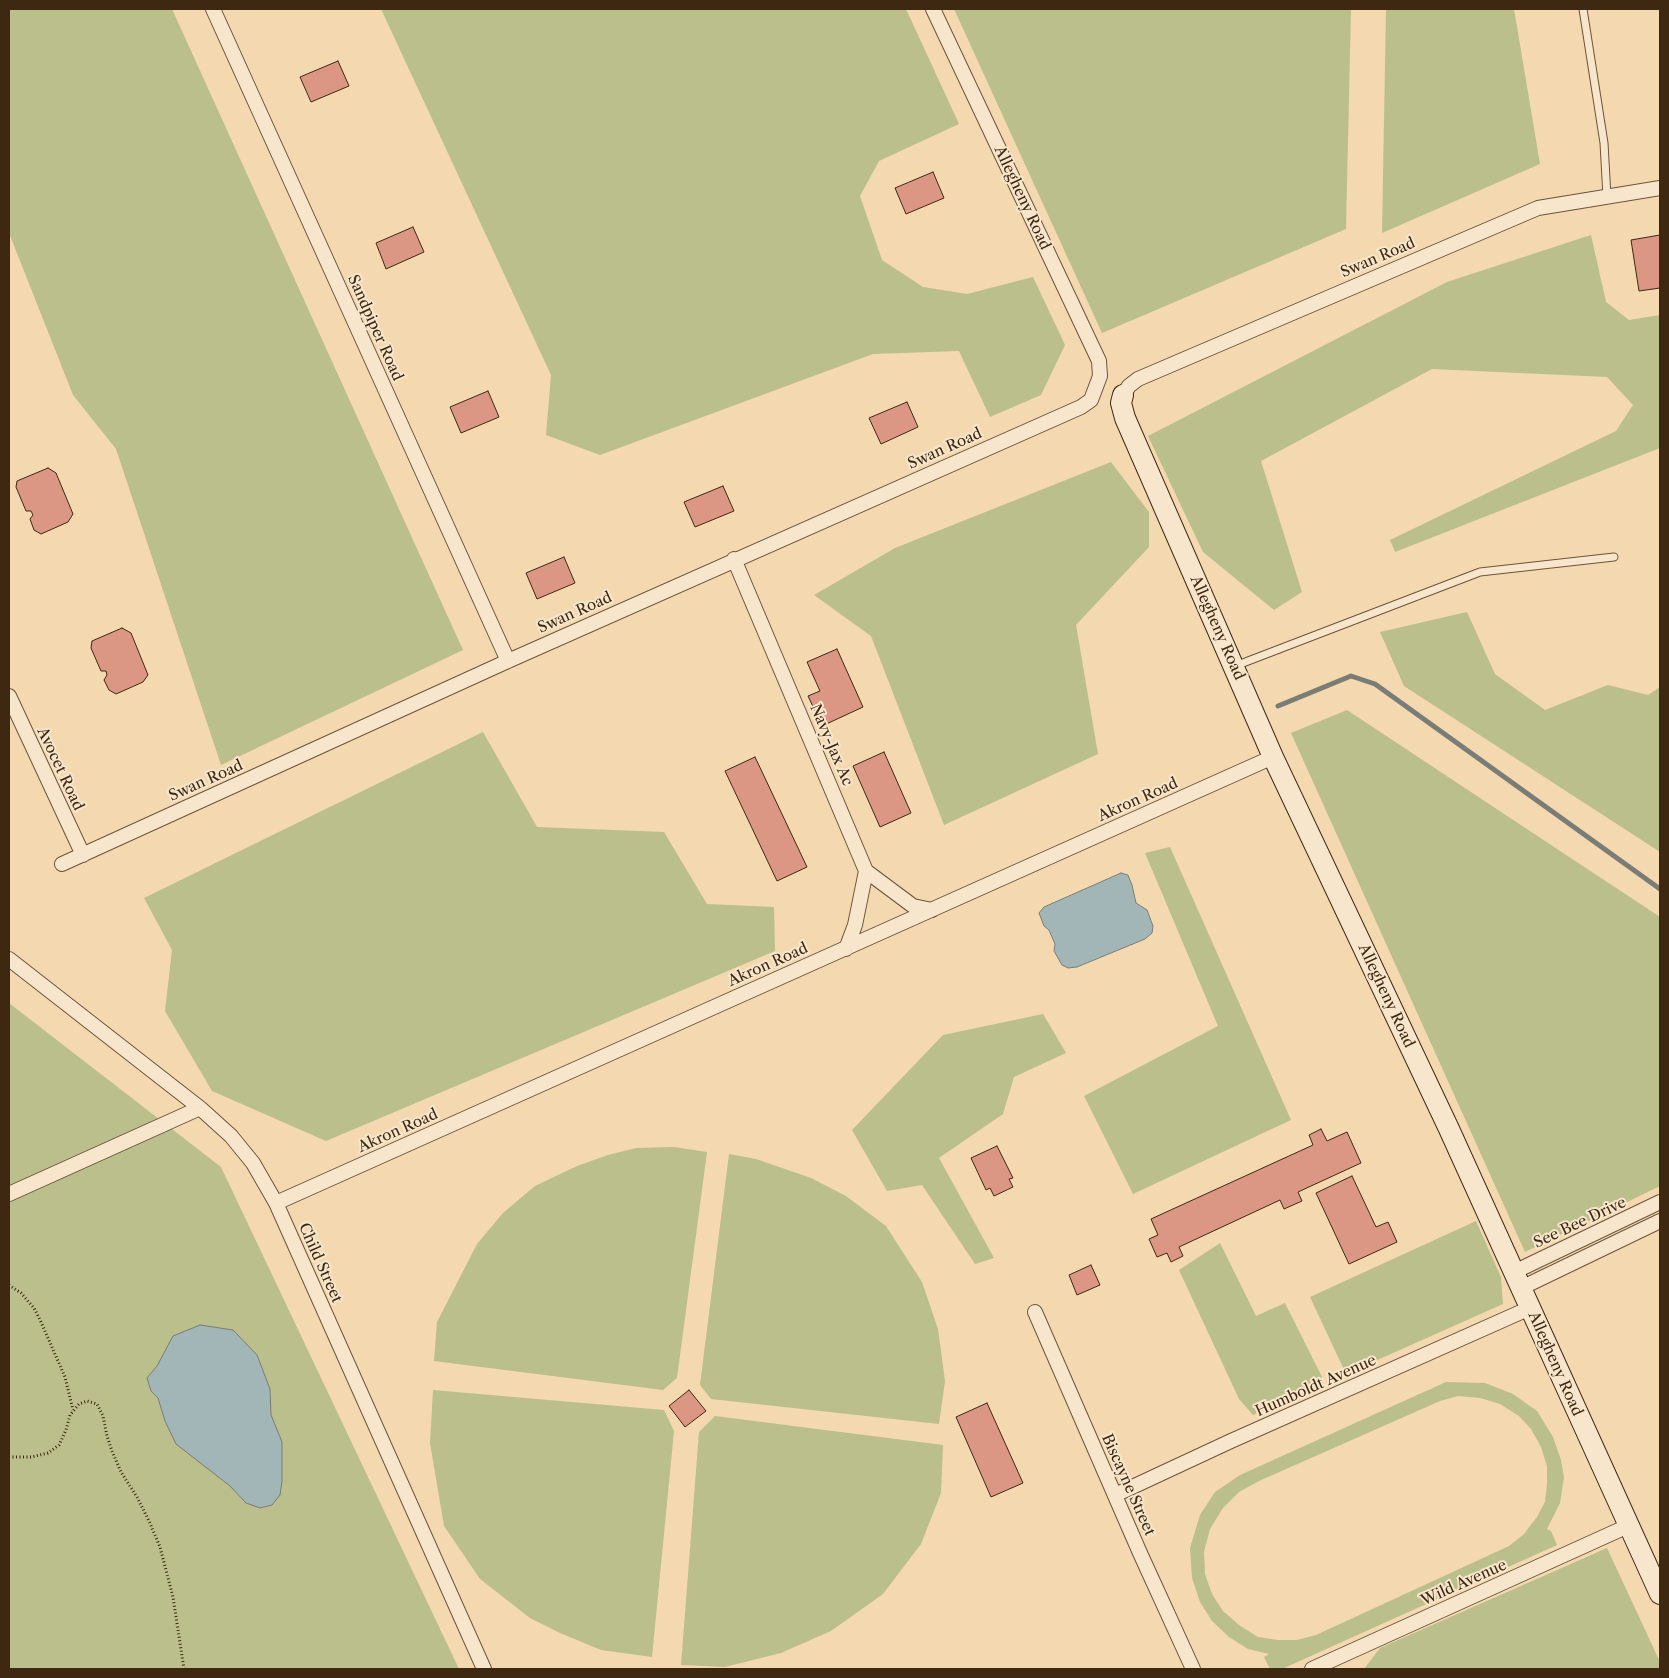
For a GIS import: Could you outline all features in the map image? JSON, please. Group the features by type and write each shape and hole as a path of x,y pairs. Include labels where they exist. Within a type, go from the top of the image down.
{"street":[{"name":"Sandpiper Road","path":"213,9 508,661"},
{"name":"Allegheny Road","path":"933,9 1099,361 1100,376 1096,389"},
{"name":"Swan Road","path":"1123,394 1138,379 1538,208 1660,188"},
{"name":"Swan Road","path":"62,864 734,559 1080,407 1091,400 1096,389"},
{"name":"Allegheny Road","path":"1123,394 1121,403 1125,418 1274,757 1445,1120 1660,1594"},
{"name":"Navy-Jax Ac","path":"734,559 866,871"},
{"name":"Avocet Road","path":"9,696 83,855"},
{"name":"Akron Road","path":"276,1203 1274,757"},
{"path":"846,948 855,925 866,871 913,906 932,910"},
{"name":"Child Street","path":"9,959 200,1108 231,1136 253,1163 276,1203 484,1669"},
{"path":"9,1194 200,1108"},
{"name":"See Bee Drive","path":"1517,1280 1660,1202"},
{"path":"1517,1280 1660,1221"},
{"name":"Humboldt Avenue","path":"1115,1495 1231,1441 1530,1308"},
{"name":"Biscayne Street","path":"1035,1312 1193,1669"},
{"name":"Wild Avenue","path":"1312,1669 1628,1526"}],"lane":[{"path":"1583,9 1604,143 1608,197"},
{"path":"1234,666 1480,572 1614,557"}],"path":[{"path":"9,1284 21,1293 34,1308 65,1377 73,1411"},
{"path":"9,1457 31,1457 48,1453 59,1445 70,1415 79,1404 87,1401 97,1404 103,1416 107,1436 121,1472 137,1497 160,1547 169,1581 184,1669"}],"green space":[{"path":"9,9 172,9 463,650 221,765 116,449 73,395 9,233"},
{"path":"381,9 906,9 959,124 879,161 860,196 882,260 923,287 967,294 1033,277 1065,345 1041,395 990,417 959,351 873,354 600,455 546,435 551,375"},
{"path":"954,9 1351,9 1346,229 1102,333"},
{"path":"1386,9 1514,9 1540,164 1382,233"},
{"path":"1591,235 1606,302 1629,320 1660,315 1660,448 1395,552 1390,540 1616,431 1633,405 1607,377 1432,369 1261,461 1302,592 1274,610 1203,552 1148,436 1447,282"},
{"path":"1111,462 1149,512 1149,547 1076,625 1098,754 944,825 871,636 814,595 895,548"},
{"path":"1467,612 1495,674 1545,710 1608,685 1648,695 1660,687 1660,852 1404,686 1380,632"},
{"path":"1347,710 1660,917 1660,1186 1525,1252 1291,733"},
{"path":"483,732 537,827 664,832 707,904 774,907 775,951 326,1141 212,1091 165,1011 172,950 144,898"},
{"path":"1170,847 1291,1120 1133,1194 1084,1096 1218,1026 1145,853"},
{"path":"9,1003 221,1167 459,1669 9,1669"},
{"path":"1043,1014 1066,1053 1014,1077 1003,1114 939,1158 994,1258 975,1264 922,1185 887,1191 852,1130 943,1035"},
{"path":"674,1147 707,1152 677,1378 663,1390 434,1361 437,1322 477,1244 503,1213 535,1186 577,1166 636,1148"},
{"path":"729,1154 756,1159 811,1178 846,1196 886,1226 922,1282 938,1329 945,1381 939,1424 711,1399 700,1385"},
{"path":"1476,1221 1501,1277 1503,1304 1346,1374 1310,1297"},
{"path":"1220,1243 1256,1316 1285,1303 1323,1379 1253,1415 1239,1399 1179,1270"},
{"path":"1446,1382 1485,1383 1513,1394 1537,1411 1553,1437 1561,1460 1564,1477 1560,1503 1547,1529 1551,1531 1557,1545 1282,1669 1270,1669 1264,1657 1269,1654 1248,1649 1229,1637 1212,1621 1200,1602 1192,1578 1190,1548 1200,1515 1215,1492 1240,1475","holes":["1458,1396 1480,1398 1500,1404 1519,1416 1531,1429 1541,1447 1547,1466 1545,1502 1537,1517 1524,1534 1509,1546 1316,1635 1297,1640 1258,1637 1239,1625 1223,1611 1212,1594 1205,1574 1204,1552 1210,1529 1223,1508 1239,1492 1259,1481 1440,1401"]},
{"path":"433,1390 664,1410 674,1431 652,1657 601,1650 560,1633 530,1618 480,1579 444,1526 430,1443"},
{"path":"715,1416 943,1445 941,1493 921,1544 883,1594 831,1631 781,1653 725,1667 681,1665 699,1432"},
{"path":"1607,1548 1660,1662 1660,1669 1364,1669 1380,1648"}],"shaded area":[{"path":"1121,873 1128,875 1136,903 1147,910 1153,926 1152,933 1145,939 1077,967 1068,968 1062,965 1054,951 1055,944 1049,930 1044,926 1039,913 1044,907"},
{"path":"200,1325 233,1330 257,1355 270,1389 271,1415 282,1442 280,1495 272,1505 260,1508 246,1503 230,1486 176,1444 165,1421 158,1398 151,1391 147,1378 157,1366 173,1336"}],"building":[{"path":"338,61 349,86 311,102 300,77"},
{"path":"933,172 944,198 906,214 895,188"},
{"path":"413,227 424,252 386,269 376,243"},
{"path":"1660,235 1660,288 1639,291 1631,240"},
{"path":"488,391 499,417 461,433 450,407"},
{"path":"907,402 918,427 881,444 869,418"},
{"path":"48,468 56,473 73,514 68,522 41,534 34,530 30,519 33,515 31,511 26,511 16,487 17,481"},
{"path":"723,486 734,511 695,527 684,502"},
{"path":"564,557 575,583 537,599 526,573"},
{"path":"122,628 131,633 148,675 143,682 116,694 109,690 104,680 107,675 106,671 101,671 91,648 92,641"},
{"path":"837,649 863,707 822,726 808,696 820,691 807,662"},
{"path":"884,752 911,813 880,827 853,766"},
{"path":"755,757 807,867 777,881 725,771"},
{"path":"1321,1129 1327,1141 1347,1132 1361,1163 1298,1192 1302,1201 1284,1209 1280,1200 1179,1247 1183,1256 1171,1262 1167,1253 1157,1257 1149,1239 1158,1235 1151,1219 1313,1145 1309,1135"},
{"path":"997,1146 1013,1178 1009,1179 1013,1187 994,1196 990,1188 986,1190 971,1158"},
{"path":"1352,1176 1376,1227 1388,1222 1397,1242 1349,1264 1316,1193"},
{"path":"1091,1265 1100,1285 1077,1295 1069,1275"},
{"path":"689,1390 706,1411 685,1427 669,1406"},
{"path":"987,1403 1023,1483 991,1497 956,1417"}],"waterway":[{"path":"1278,706 1351,676 1375,684 1660,889"}]}
